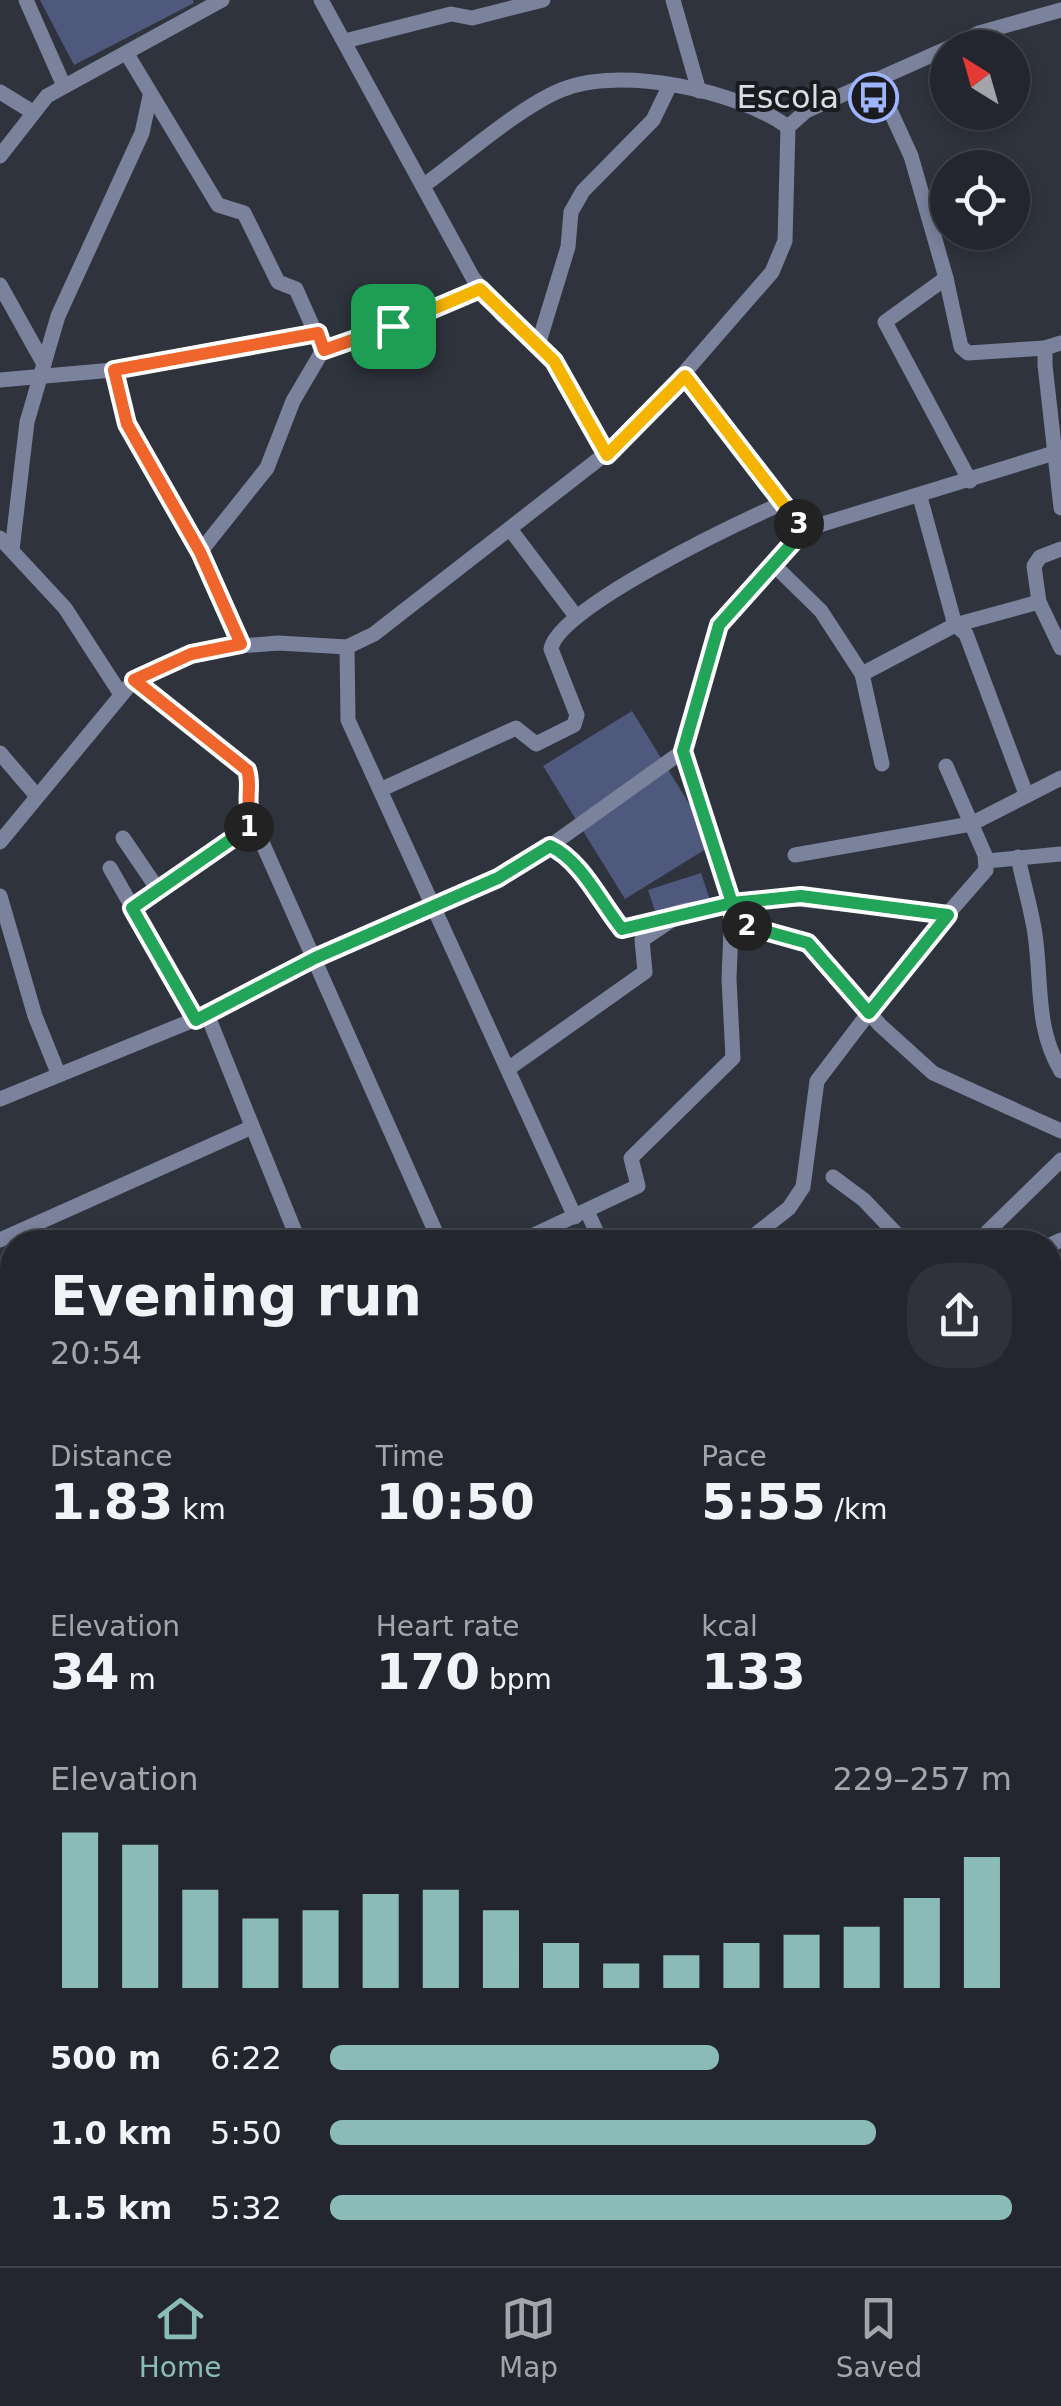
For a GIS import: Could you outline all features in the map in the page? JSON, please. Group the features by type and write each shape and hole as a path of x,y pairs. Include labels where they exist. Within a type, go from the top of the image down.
{"street":[{"path":"26,0 64,86"},
{"path":"321,0 480,289 538,346 567,382 607,455"},
{"path":"345,41 451,14 472,18 543,0"},
{"path":"674,0 698,91"},
{"path":"0,156 32,111 64,86 127,54 213,2"},
{"path":"990,30 1061,10"},
{"path":"127,54 218,205 244,213 278,282 296,289 324,350"},
{"path":"0,842 134,680 191,654 241,644 348,648 374,634 607,455 685,376 772,272 785,241 788,127 806,111 930,56"},
{"path":"423,186 561,90 596,81 669,86 752,103 788,127"},
{"path":"876,82 910,156 946,278 961,347 968,353 1053,345 1054,453 1061,508"},
{"path":"538,346 568,247 570,212 582,191 653,120 669,86"},
{"path":"12,550 28,422 58,316 142,133 150,96"},
{"path":"5,98 32,111"},
{"path":"946,278 885,322 970,481"},
{"path":"0,285 42,370"},
{"path":"200,552 267,468 293,402 324,350 480,289"},
{"path":"0,380 42,370 114,370 318,333"},
{"path":"114,370 127,424 200,552 241,644"},
{"path":"685,376 804,530"},
{"path":"546,1230 640,1184 631,1158 733,1058 729,979 732,903 683,751 719,625 804,530 1054,453"},
{"path":"920,497 954,625 966,634 1026,794"},
{"path":"382,789 516,728 536,744 574,725 577,715 551,649 552,640 575,616 710,538 783,503"},
{"path":"510,530 575,616"},
{"path":"0,538 64,608 120,693"},
{"path":"1061,549 1034,563 1039,602 1061,648"},
{"path":"773,564 821,611 862,674 882,764"},
{"path":"862,674 954,625 1039,602"},
{"path":"348,648 348,720 508,1069 581,1214 593,1230"},
{"path":"134,680 247,770 250,781 246,802 254,824 435,1230"},
{"path":"0,1099 202,1017 315,958 498,878 550,846 683,751"},
{"path":"0,753 36,795"},
{"path":"760,1230 798,1198 814,1118 812,1091 869,1013 982,877 987,862 946,766"},
{"path":"795,855 972,824 1061,778"},
{"path":"132,908 254,824"},
{"path":"123,838 157,888"},
{"path":"550,846 569,855 592,893 622,929 687,910 801,896 948,915"},
{"path":"987,862 1061,854"},
{"path":"1018,857 1034,933 1038,1003 1046,1037 1061,1071"},
{"path":"110,868 202,1017 294,1230"},
{"path":"0,896 35,1016 58,1073"},
{"path":"508,1069 645,972 642,940 687,910"},
{"path":"734,922 808,943 869,1013 934,1073 973,1095 1061,1131"},
{"path":"22,1230 250,1128"},
{"path":"988,1230 1061,1160"},
{"path":"833,1177 864,1200 893,1230"}],"shaded area":[{"path":"40,0 193,0 194,3 74,65"},
{"path":"632,711 714,844 625,899 543,766"},
{"path":"701,873 711,903 658,920 648,890"}],"place":[{"name":"Escola","path":"874,97"}],"route":[{"path":"393,326 324,350 318,333 114,370 127,424 200,552 241,644 191,654 134,680 218,744 250,776 246,802 254,824 132,908 196,1020 315,958 498,878 550,846 569,855 592,893 622,929 687,910 732,903 734,922 808,943 869,1013 948,915 801,896 732,903 683,751 719,625 804,530 685,376 607,455 554,361 519,332 480,289 393,326"}]}
